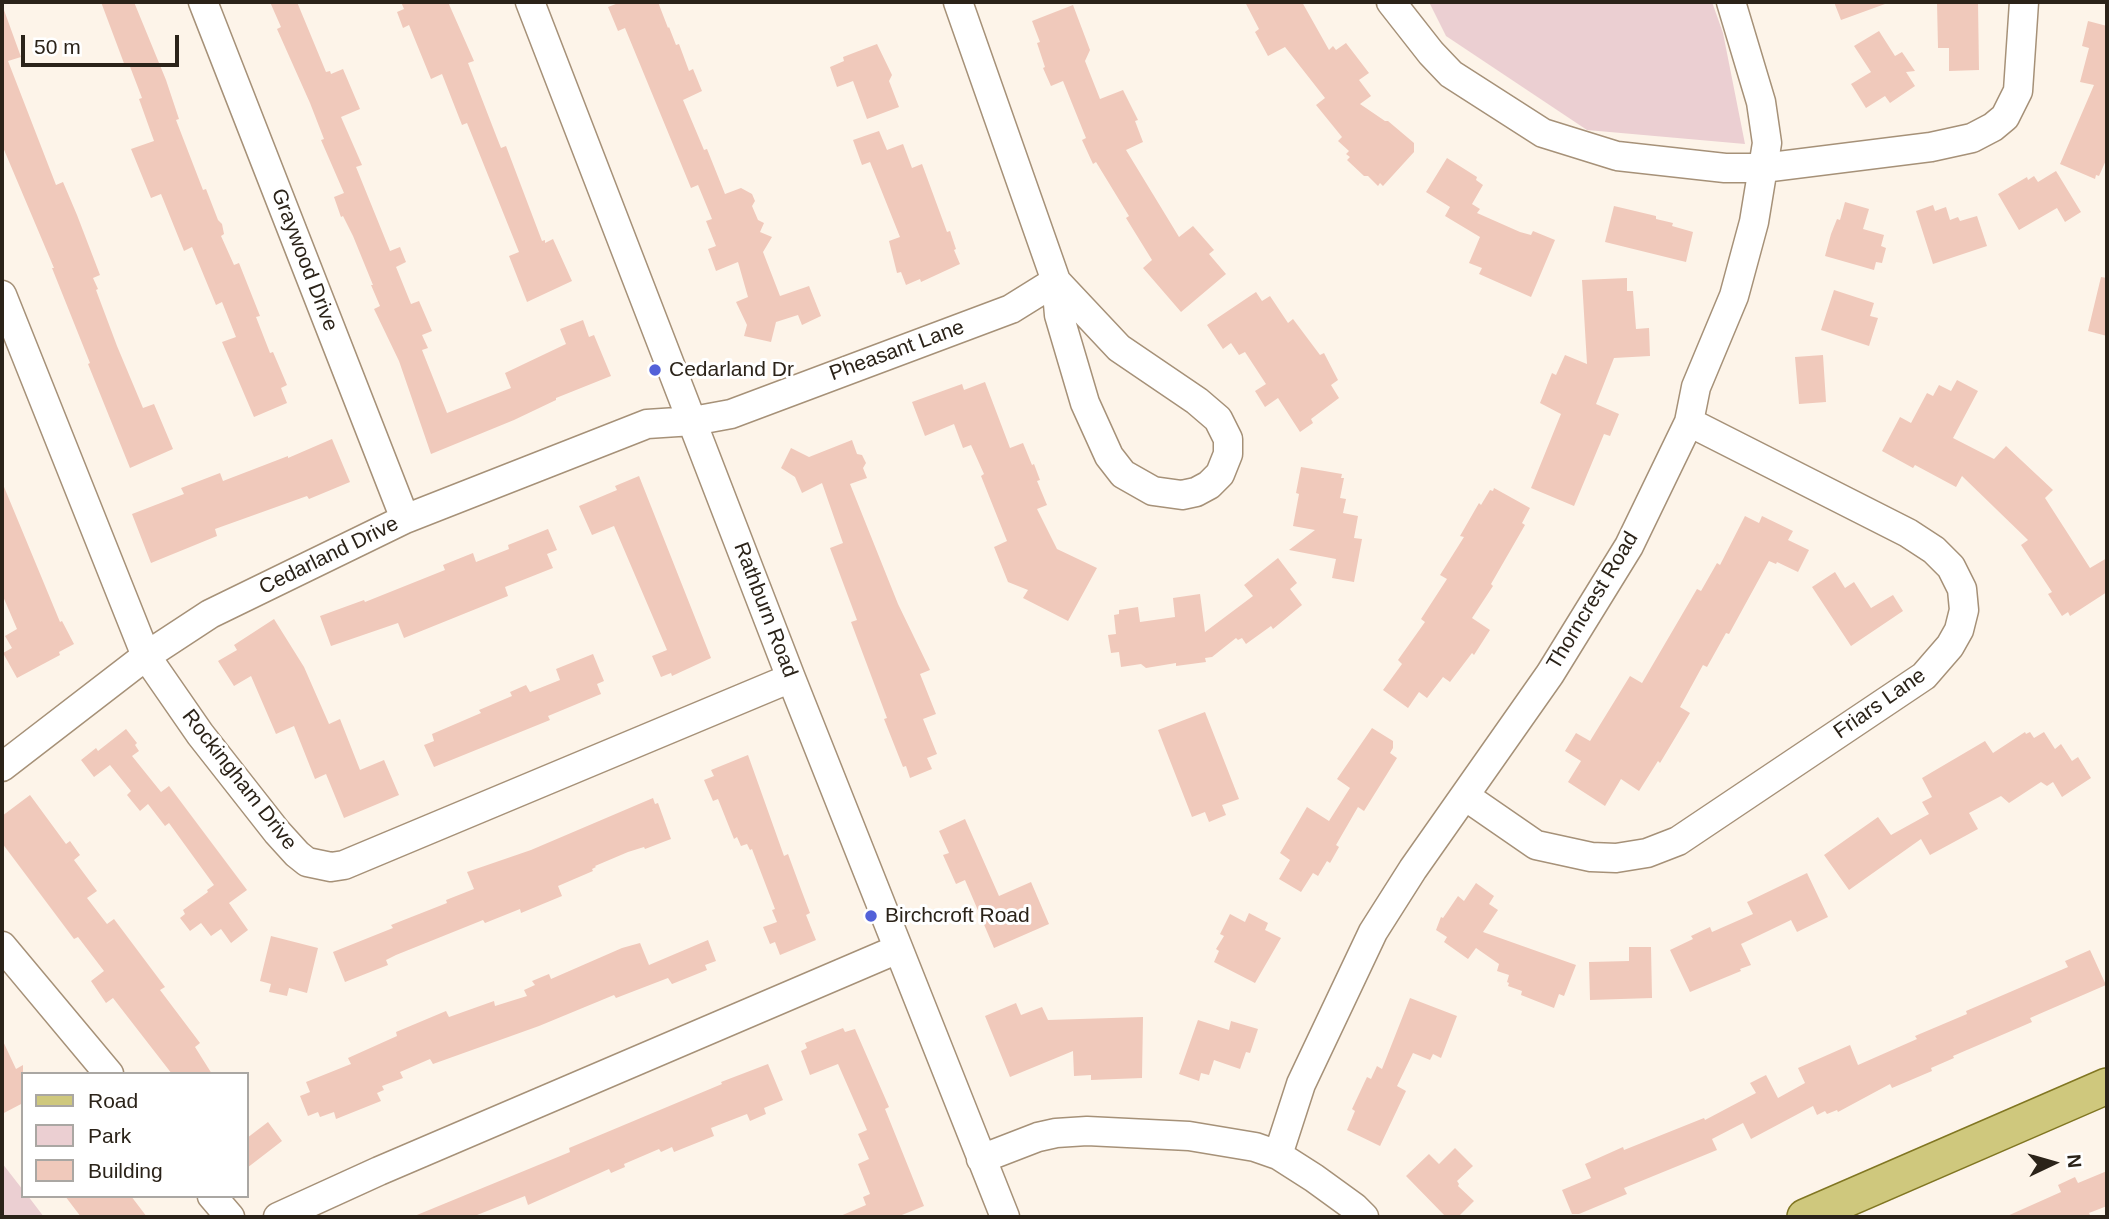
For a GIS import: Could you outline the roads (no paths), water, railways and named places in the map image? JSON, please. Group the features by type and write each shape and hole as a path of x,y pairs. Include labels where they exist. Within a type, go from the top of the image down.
{"main road":[{"path":"1805,1217 2107,1086"}],"street":[{"name":"Graywood Drive","path":"203,2 405,519"},
{"name":"Rathburn Road","path":"530,2 792,678 1005,1217"},
{"path":"958,2 1029,197 1056,281 1059,315 1085,402 1115,466 1132,481 1167,495 1189,494 1209,485 1220,474 1228,454 1228,439 1218,419 1197,401 1119,348 1056,281"},
{"path":"1391,2 1451,74 1543,133 1617,156 1725,168 1763,168 1931,147 1972,138 1993,127 2005,117 2018,91 2024,2"},
{"name":"Thorncrest Road","path":"1278,1155 1301,1084 1373,932 1413,869 1550,674 1629,546 1689,422 1696,387 1734,296 1754,222 1767,143 1761,102 1731,2"},
{"name":"Pheasant Lane","path":"693,421 731,414 1011,309 1056,281"},
{"name":"Rockingham Drive","path":"2,295 146,656 200,734 277,832 307,862 331,867 363,857 792,678"},
{"name":"Cedarland Drive","path":"2,766 146,656 243,596 405,519 648,424 693,421"},
{"name":"Friars Lane","path":"1465,796 1536,845 1591,857 1616,858 1647,853 1678,841 1924,676 1950,646 1959,630 1964,610 1962,589 1951,567 1934,550 1908,533 1689,422"},
{"path":"2,946 107,1072"},
{"path":"278,1217 379,1171 898,949"},
{"path":"981,1159 1038,1137 1056,1133 1087,1131 1189,1136 1255,1147 1278,1155 1314,1178 1364,1217"},
{"path":"214,1198 230,1217"}],"place":[{"name":"Cedarland Dr","path":"655,370"},
{"name":"Birchcroft Road","path":"871,916"}]}
